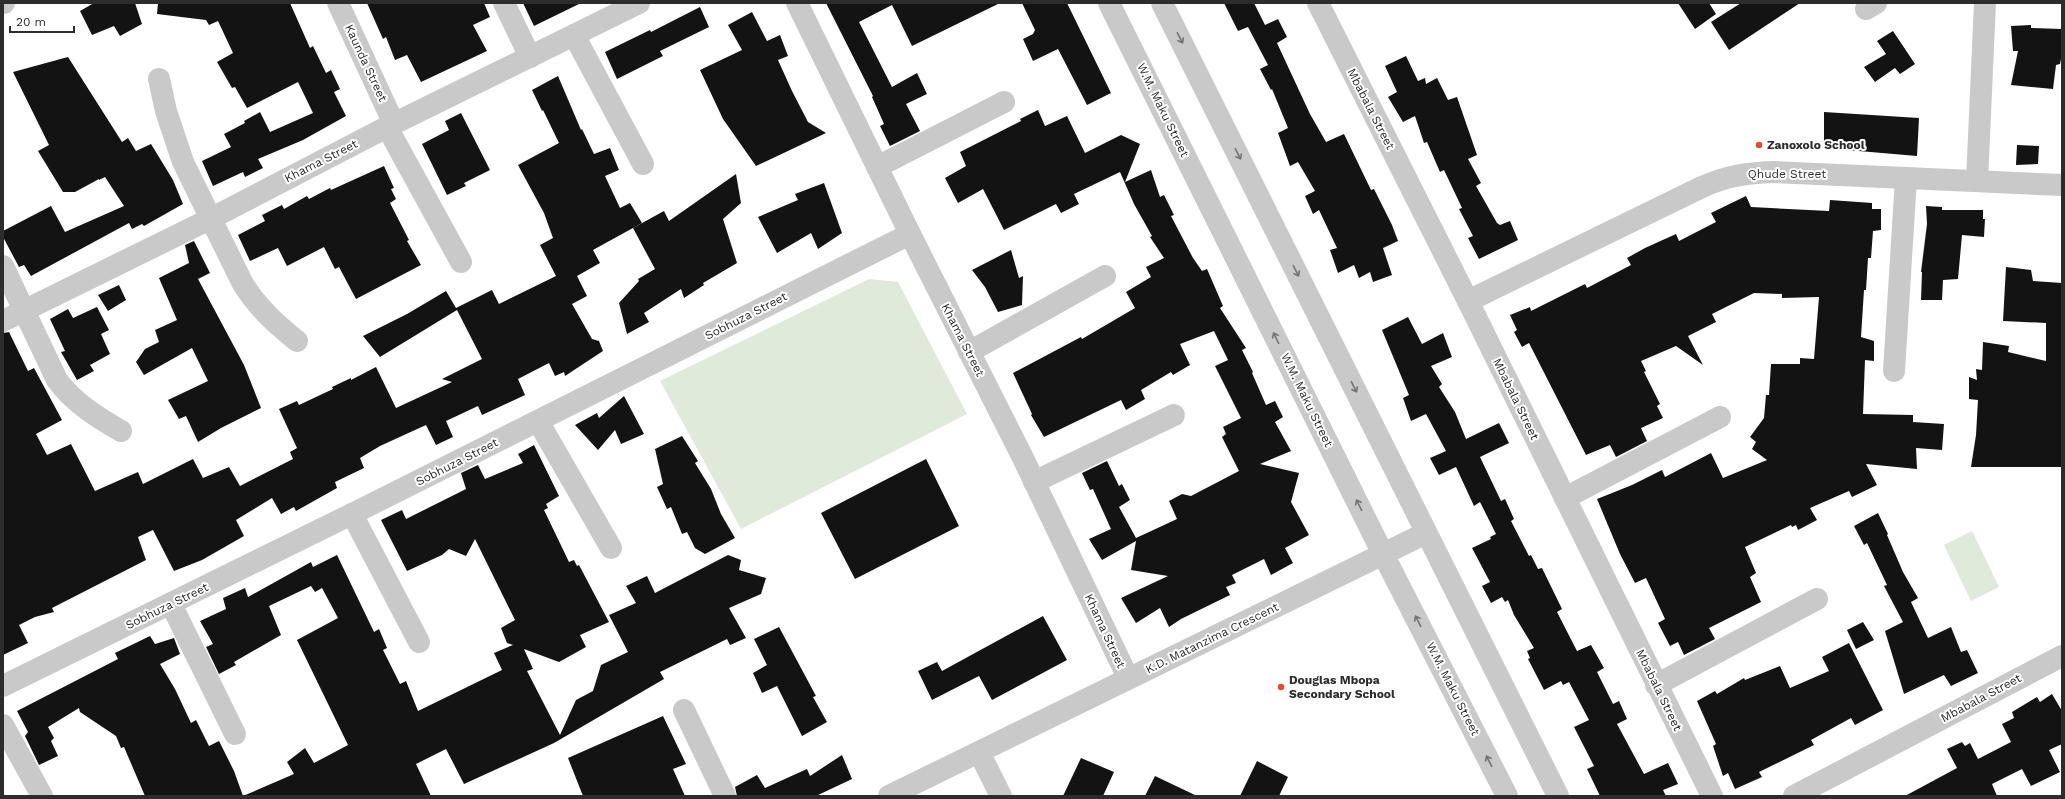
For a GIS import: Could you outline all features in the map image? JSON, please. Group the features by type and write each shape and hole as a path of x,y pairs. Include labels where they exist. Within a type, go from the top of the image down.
{"street":[{"name":"Kaunda Street","path":"338,3 390,125 461,262"},
{"path":"504,3 530,56"},
{"name":"Khama Street","path":"3,321 210,219 390,125 639,3"},
{"name":"Khama Street","path":"796,3 1034,482 1128,678"},
{"name":"W.M. Maku Street","path":"1109,3 1383,554 1507,796"},
{"path":"1162,3 1558,796"},
{"name":"Mbabala Street","path":"1318,3 1468,301 1712,796"},
{"path":"1977,181 1986,3"},
{"path":"574,35 643,164"},
{"path":"159,79 174,138 210,219 243,284 254,303 297,341"},
{"path":"877,167 1004,102"},
{"name":"Qhude Street","path":"1468,301 1722,178 1738,174 1773,172 2062,185"},
{"path":"1894,372 1906,178"},
{"name":"Sobhuza Street","path":"3,686 352,514 910,234"},
{"path":"3,266 25,310 54,375 67,394 121,431"},
{"path":"969,352 1105,276"},
{"path":"1034,482 1174,415"},
{"path":"1565,498 1720,417"},
{"path":"538,421 611,548"},
{"path":"352,514 419,642"},
{"name":"K.D. Matanzima Crescent","path":"889,796 1426,533"},
{"path":"1656,685 1817,599"},
{"path":"171,604 235,734"},
{"name":"Mbabala Street","path":"1794,796 2062,656"},
{"path":"684,710 725,796"},
{"path":"3,725 42,796"},
{"path":"979,752 1001,796"}],"green space":[{"path":"869,279 898,282 967,414 741,529 660,381"},
{"path":"1972,531 1999,587 1971,601 1944,545"}],"building":[{"path":"94,3 135,3 142,24 120,36 114,26 92,35 80,11"},
{"path":"158,3 290,3 310,48 313,46 326,73 331,70 340,89 334,92 346,116 303,140 258,159 263,168 245,177 243,172 213,186 202,161 231,147 224,134 245,123 244,121 260,112 270,132 313,113 298,82 247,108 235,87 232,88 217,62 233,53 218,21 209,25 206,20 157,14"},
{"path":"367,3 484,3 490,17 473,25 487,51 421,82 407,55 395,60 386,37 383,39"},
{"path":"523,3 581,3 534,26"},
{"path":"826,3 1000,3 912,46 892,5 859,22 892,87 917,73 927,94 906,104 920,131 890,146 880,126 884,124 872,97 873,96"},
{"path":"1022,3 1067,3 1111,93 1087,105 1058,49 1033,61 1023,39 1033,34 1035,30"},
{"path":"1224,3 1254,3 1265,25 1278,19 1287,37 1277,43 1310,114 1326,142 1344,134 1371,190 1374,189 1392,225 1398,241 1383,248 1392,275 1373,282 1370,272 1359,278 1354,265 1338,273 1330,250 1337,248 1319,210 1313,214 1305,196 1315,191 1298,162 1290,166 1278,133 1288,128 1272,89 1271,90 1260,69 1268,65 1248,27 1238,31"},
{"path":"1678,3 1709,3 1716,14 1695,29"},
{"path":"1741,3 1800,3 1729,50 1711,22"},
{"path":"700,7 709,27 660,51 663,56 617,79 605,52 650,30 651,32"},
{"path":"752,12 767,41 780,35 788,56 778,60 792,91 808,122 826,133 756,166 723,119 700,70 742,50 728,25"},
{"path":"2031,25 2031,28 2062,29 2062,54 2060,64 2056,65 2053,89 2011,85 2018,51 2013,51 2011,26"},
{"path":"1893,31 1915,64 1900,74 1895,68 1875,82 1864,67 1886,54 1877,41"},
{"path":"1406,56 1418,81 1425,78 1426,84 1437,78 1448,100 1457,97 1477,155 1468,159 1481,183 1476,186 1497,223 1500,225 1510,221 1518,240 1479,259 1468,238 1473,236 1459,209 1462,208 1444,170 1440,172 1427,142 1424,143 1415,116 1403,122 1388,97 1397,92 1385,66"},
{"path":"68,57 122,142 128,138 136,151 151,144 173,180 183,204 144,226 142,224 132,229 129,223 31,276 24,265 19,267 3,237 3,231 51,206 65,232 124,206 105,177 75,192 63,192 38,151 49,145 13,72"},
{"path":"558,76 581,130 582,129 594,154 610,148 619,170 605,176 620,208 630,203 642,223 593,250 600,263 577,276 587,296 572,304 592,339 599,341 603,351 565,376 564,372 555,376 549,363 518,379 525,395 482,415 478,406 446,421 453,437 436,445 426,425 380,446 360,458 364,468 335,482 337,488 296,511 294,507 281,514 272,498 236,520 244,536 202,560 174,571 153,530 138,537 146,560 52,608 54,612 35,617 19,625 28,643 3,655 3,333 9,332 28,371 34,368 62,420 36,434 47,455 71,444 95,491 138,472 143,484 193,459 203,478 229,467 240,486 293,459 290,452 297,448 279,409 297,401 299,405 333,389 332,387 351,378 351,380 376,367 396,408 452,382 442,379 482,359 457,310 380,357 363,336 407,314 446,291 456,308 492,290 499,304 556,276 540,245 553,238 544,213 518,165 559,143 532,90"},
{"path":"1038,110 1045,126 1067,116 1085,153 1121,135 1140,144 1125,182 1151,170 1160,197 1164,195 1174,215 1171,216 1193,258 1202,271 1207,269 1223,306 1220,308 1246,348 1242,350 1253,372 1252,373 1266,405 1275,401 1283,417 1275,422 1291,451 1260,464 1299,473 1291,502 1309,535 1285,548 1293,563 1271,575 1264,559 1232,575 1236,583 1226,587 1230,595 1181,619 1169,627 1160,608 1136,623 1121,598 1168,576 1131,570 1136,541 1102,560 1089,539 1111,529 1093,489 1090,490 1082,473 1107,461 1119,486 1122,484 1130,500 1119,507 1136,538 1177,519 1169,501 1182,494 1191,496 1239,471 1222,437 1226,434 1223,427 1241,418 1215,366 1228,360 1214,331 1180,344 1190,365 1173,375 1171,372 1141,390 1145,399 1126,410 1121,400 1044,437 1031,415 1032,414 1013,373 1081,337 1082,339 1135,308 1126,292 1151,277 1146,267 1164,258 1150,237 1152,236 1134,204 1120,172 1074,194 1079,204 1061,213 1056,204 1004,230 983,189 958,203 945,178 966,166 960,152 1021,121 1020,119"},
{"path":"1824,112 1919,118 1917,156 1824,148"},
{"path":"461,113 490,170 464,183 466,186 447,195 422,144 449,130 445,121"},
{"path":"2017,145 2039,146 2038,164 2016,165"},
{"path":"384,166 394,188 391,189 396,199 390,203 409,240 407,241 421,265 356,299 339,267 335,269 324,247 287,266 278,248 250,261 238,235 265,221 262,215 282,205 284,209 307,196 309,199 330,188 331,190"},
{"path":"736,174 741,203 723,219 737,263 703,283 704,285 684,298 681,289 644,313 649,322 627,334 619,303 639,281 638,279 655,269 633,228 664,211 669,221"},
{"path":"824,183 842,233 818,249 811,233 777,253 758,217 798,200 795,194"},
{"path":"1746,196 1751,207 1829,211 1830,200 1872,203 1872,209 1881,209 1881,230 1873,231 1871,258 1868,258 1866,290 1864,290 1861,337 1874,341 1874,361 1865,360 1863,414 1913,415 1913,422 1944,424 1942,450 1916,448 1917,469 1866,464 1877,485 1852,497 1849,491 1810,508 1817,520 1798,530 1796,525 1792,527 1791,525 1745,547 1756,573 1750,577 1761,602 1709,628 1715,639 1684,655 1678,642 1670,646 1658,623 1665,619 1646,578 1635,583 1620,554 1597,499 1632,485 1662,470 1665,477 1711,453 1723,478 1767,460 1752,449 1756,442 1750,437 1764,418 1766,395 1769,395 1771,364 1800,364 1800,358 1814,359 1819,297 1782,298 1782,294 1754,293 1712,314 1716,322 1688,336 1703,365 1676,346 1641,361 1646,371 1644,372 1660,404 1657,406 1663,418 1641,428 1647,441 1616,457 1610,445 1586,455 1529,343 1522,347 1514,332 1517,330 1510,315 1530,307 1531,311 1585,284 1587,288 1631,265 1627,258 1645,248 1676,234 1679,241 1716,222 1711,213"},
{"path":"1926,206 1942,207 1942,210 1983,210 1983,219 1985,219 1984,237 1962,235 1958,279 1943,280 1942,300 1921,300 1921,272 1927,224"},
{"path":"194,241 210,273 198,279 244,365 261,408 221,428 198,442 186,416 179,419 168,400 208,381 192,348 144,375 136,362 145,349 159,342 155,330 177,320 159,278 189,263 185,245"},
{"path":"1011,250 1019,278 1023,276 1022,305 998,312 985,287 972,270"},
{"path":"2006,267 2031,270 2033,281 2062,283 2062,467 1971,467 1976,435 1978,400 1969,399 1969,377 1977,380 1976,369 1982,370 1983,342 2009,346 2008,352 2046,361 2046,323 2003,321"},
{"path":"119,285 126,300 108,311 98,295"},
{"path":"97,307 109,330 101,334 110,354 90,365 94,371 77,380 61,352 65,351 50,319 68,309 73,318"},
{"path":"1408,317 1422,344 1443,333 1452,357 1431,366 1442,384 1439,387 1455,412 1466,439 1499,423 1509,443 1480,457 1501,501 1505,499 1514,519 1511,521 1529,556 1531,555 1538,569 1542,568 1562,609 1557,612 1577,651 1591,645 1604,668 1597,672 1613,704 1619,701 1627,719 1617,724 1644,774 1668,763 1678,784 1663,790 1666,796 1600,796 1587,769 1594,766 1574,727 1589,720 1569,682 1563,685 1561,681 1544,690 1528,659 1530,658 1527,651 1534,648 1514,615 1508,600 1505,602 1502,597 1491,603 1482,586 1490,582 1472,548 1491,539 1490,537 1496,534 1480,502 1474,506 1456,467 1439,475 1430,458 1446,451 1426,414 1411,421 1403,398 1409,395 1382,330"},
{"path":"624,396 644,434 621,444 615,430 598,450 575,425 597,413 599,418"},
{"path":"682,436 698,461 695,463 711,489 721,514 735,538 705,554 695,548 687,532 682,534 671,507 667,509 657,487 663,484 655,449"},
{"path":"534,445 559,496 546,504 548,508 544,510 569,562 574,560 577,566 579,565 609,622 580,635 586,647 559,662 524,649 533,669 527,671 560,735 576,700 593,691 601,665 628,652 609,615 636,603 626,586 647,576 655,593 728,555 741,560 739,570 766,578 761,594 729,608 746,638 730,645 727,639 660,672 664,679 554,743 464,784 446,749 416,764 431,796 243,796 294,774 287,762 305,748 314,763 348,745 297,640 338,618 322,588 315,592 311,586 269,606 281,635 234,662 236,665 219,674 206,647 213,644 200,621 226,609 223,598 245,588 248,597 311,562 313,567 337,555 374,632 379,629 387,648 383,650 400,684 406,681 418,711 502,670 494,653 513,645 507,643 501,628 515,620 475,539 466,556 449,549 442,555 407,571 381,520 402,510 406,519 466,489 461,473 478,465 485,479 523,463 518,454"},
{"path":"926,459 959,526 855,579 821,513"},
{"path":"1878,513 1903,572 1918,598 1911,602 1928,638 1951,627 1961,652 1967,650 1978,673 1951,686 1944,675 1904,694 1885,631 1903,622 1884,586 1887,585 1867,543 1864,545 1854,526"},
{"path":"1043,616 1067,660 992,700 979,676 932,700 918,671 937,662 942,671"},
{"path":"1863,622 1874,640 1856,649 1847,630"},
{"path":"779,627 816,696 813,697 827,722 802,736 777,686 762,693 753,673 767,665 754,639"},
{"path":"150,636 155,644 174,638 180,654 160,664 175,689 191,723 196,720 209,746 219,741 234,771 243,796 145,796 124,747 121,748 116,736 80,712 79,708 48,727 54,738 51,741 58,756 39,765 25,736 28,732 17,711 118,659 115,653"},
{"path":"1849,643 1883,710 1855,725 1851,718 1811,740 1814,745 1759,772 1762,777 1735,789 1728,773 1723,776 1713,746 1716,744 1697,701 1715,691 1717,694 1744,678 1745,680 1780,666 1790,688 1829,671 1822,657"},
{"path":"2052,694 2062,711 2062,744 2049,750 2060,772 2031,786 2022,769 1992,784 1997,796 1905,796 1957,768 1947,749 1962,742 1965,746 1970,743 1978,759 2011,742 2002,724 2014,718 2012,712 2037,697 2040,702"},
{"path":"663,716 686,764 673,769 685,796 583,796 568,758"},
{"path":"842,755 852,779 816,796 737,796 735,787 757,775 765,788 807,769 810,776"},
{"path":"1081,758 1114,772 1103,796 1063,796"},
{"path":"1257,761 1288,777 1279,796 1240,796"},
{"path":"1155,776 1197,796 1145,796"}],"place":[{"name":"Zanoxolo School","path":"1759,145"},
{"name":"Douglas Mbopa Secondary School","path":"1281,687"}]}
